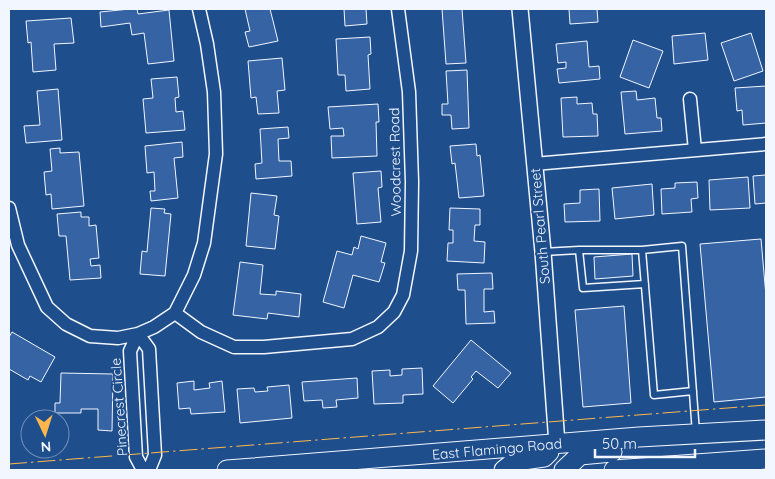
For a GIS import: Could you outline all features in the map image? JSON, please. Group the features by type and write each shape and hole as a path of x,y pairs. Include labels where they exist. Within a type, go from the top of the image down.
{"main road":[{"name":"East Flamingo Road","path":"227,470 639,437 766,430"},
{"path":"564,470 580,455 616,452 639,437"},
{"path":"504,470 516,461 544,458 556,444"},
{"path":"614,470 673,468 766,459"}],"street":[{"path":"9,208 18,245 47,307 66,324 90,336 118,338 154,328 175,312 194,275 204,243 216,154 214,92 207,44 199,9"},
{"name":"Woodcrest Road","path":"175,312 201,332 234,347 264,348 352,339 378,327 394,312 403,296 411,251 412,182 409,92 398,9"},
{"name":"South Pearl Street","path":"520,9 543,252 556,444"},
{"path":"690,99 695,150"},
{"path":"534,164 766,144"},
{"path":"138,334 149,349 155,454 149,470"},
{"name":"Pinecrest Circle","path":"138,334 130,351 136,457 143,470"}],"lane":[{"path":"543,252 642,250 682,246 696,434"},
{"path":"579,250 583,288 645,284"},
{"path":"642,250 654,395 693,391"}],"building":[{"path":"137,9 138,14 169,10 174,61 148,64 144,33 132,35 130,23 101,27 100,12"},
{"path":"245,9 270,9 278,41 249,47 245,32 250,31"},
{"path":"344,9 366,9 367,24 345,26"},
{"path":"442,9 462,9 466,63 446,64"},
{"path":"569,9 597,9 598,22 570,24"},
{"path":"71,18 74,43 54,44 56,70 33,72 31,42 28,43 26,21"},
{"path":"705,33 708,60 674,64 672,36"},
{"path":"751,33 763,71 734,81 721,43"},
{"path":"370,37 371,54 368,55 370,89 346,91 345,75 338,75 336,39"},
{"path":"633,40 663,51 649,88 620,77"},
{"path":"587,41 589,67 599,66 600,79 559,83 557,69 566,68 566,62 558,63 556,44"},
{"path":"282,58 285,90 277,91 279,113 258,114 256,97 251,98 248,61"},
{"path":"467,70 469,128 452,129 451,115 442,115 442,104 448,104 446,71"},
{"path":"177,77 179,97 175,98 176,112 183,111 185,130 146,133 143,99 153,98 151,79"},
{"path":"766,86 766,123 743,125 742,110 737,111 735,88"},
{"path":"58,89 62,140 26,143 24,126 40,125 37,91"},
{"path":"636,91 637,100 655,98 657,118 661,118 662,131 625,134 621,92"},
{"path":"577,97 577,104 592,103 593,114 597,114 598,136 563,137 561,98"},
{"path":"378,104 379,122 376,122 377,156 332,158 331,136 344,136 343,128 330,129 328,107"},
{"path":"288,127 289,138 278,139 279,161 291,161 292,176 256,179 255,164 262,163 260,129"},
{"path":"182,142 183,157 174,158 178,198 151,201 150,191 155,191 154,172 147,173 145,146"},
{"path":"476,144 477,156 480,155 484,196 459,198 455,163 452,164 450,146"},
{"path":"60,148 60,153 79,152 84,206 52,209 51,194 46,195 44,172 52,171 50,149"},
{"path":"381,171 382,187 378,188 381,222 357,224 353,173"},
{"path":"766,175 766,203 755,204 753,176"},
{"path":"748,177 750,208 710,210 709,180"},
{"path":"697,182 698,198 691,199 692,212 662,214 661,189 675,188 675,183"},
{"path":"652,184 654,215 615,219 612,188"},
{"path":"599,189 600,221 565,222 564,204 580,203 580,190"},
{"path":"251,193 277,196 274,215 279,216 275,249 246,246"},
{"path":"151,208 165,209 164,213 171,214 165,276 140,274 142,251 147,252"},
{"path":"450,208 480,209 480,225 475,225 474,241 485,242 484,263 447,261 448,243 453,243 453,230 449,230"},
{"path":"81,212 81,217 89,217 89,226 96,225 99,258 90,259 91,266 100,265 101,278 70,280 66,236 59,236 57,214"},
{"path":"361,236 386,243 381,262 385,263 379,282 353,275 344,308 323,302 337,251 352,255 354,247 358,249"},
{"path":"761,239 766,296 766,397 714,402 700,244"},
{"path":"632,254 633,276 595,279 594,257"},
{"path":"240,262 263,265 260,294 276,295 276,291 301,294 299,317 268,313 267,319 233,315"},
{"path":"492,273 493,289 484,289 484,312 494,311 495,323 466,324 465,290 458,290 457,274"},
{"path":"624,306 631,403 583,407 575,310"},
{"path":"12,332 55,357 41,382 30,376 28,380 9,369 9,337"},
{"path":"471,340 511,373 498,388 476,371 471,377 473,379 453,403 433,386"},
{"path":"422,368 423,394 403,395 403,403 374,404 372,371 390,370 390,376 402,375 402,369"},
{"path":"61,373 113,374 112,431 98,430 98,409 81,409 81,413 70,413 70,409 55,409 55,403 60,403"},
{"path":"357,378 358,398 336,400 337,407 323,408 322,400 304,401 302,382"},
{"path":"194,381 194,390 210,388 209,383 222,381 225,412 191,414 190,408 179,409 177,383"},
{"path":"289,385 292,418 240,423 237,389 254,388 255,392 268,391 267,387"}],"power":[{"path":"9,464 766,405"}]}
